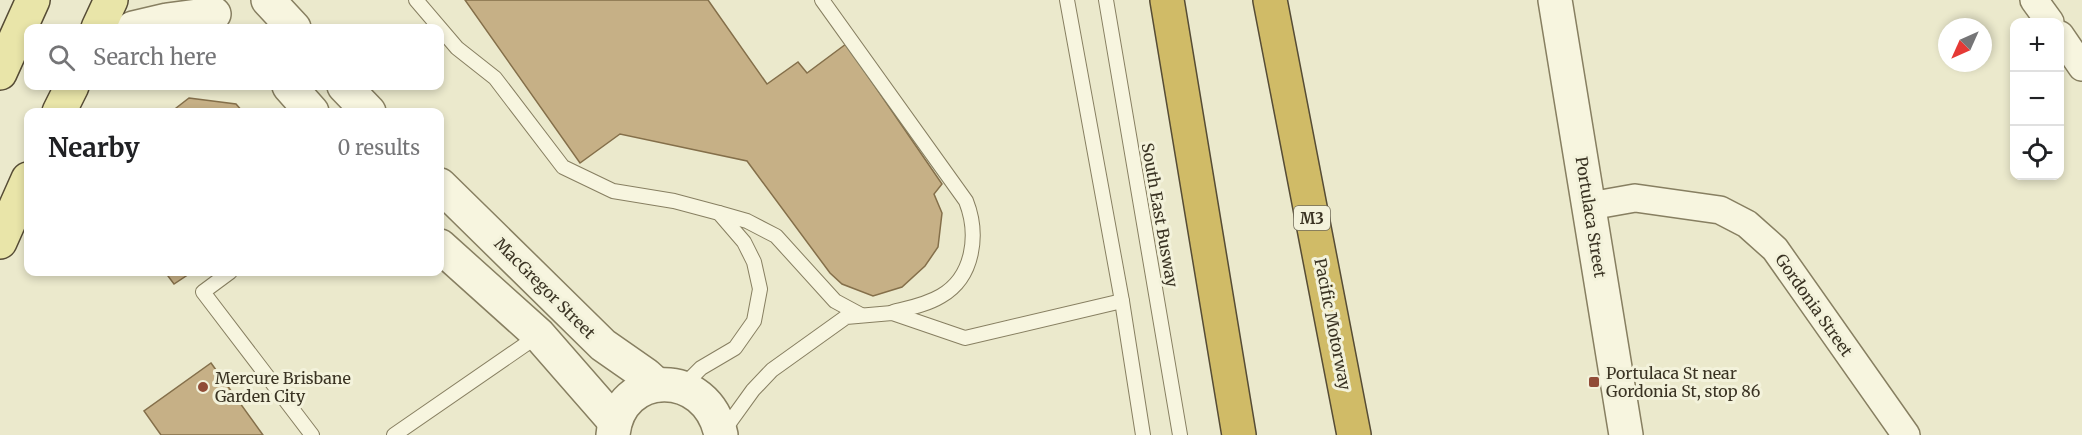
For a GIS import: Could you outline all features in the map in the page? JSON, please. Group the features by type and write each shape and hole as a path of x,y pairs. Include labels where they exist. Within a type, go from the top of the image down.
{"highway":[{"path":"1167,0 1239,435"},
{"name":"Pacific Motorway","path":"1270,0 1354,435"}],"main road":[{"path":"0,73 33,0"},
{"path":"100,24 111,0"},
{"path":"61,108 70,90"},
{"path":"0,242 24,188"}],"street":[{"path":"268,0 290,24"},
{"name":"Portulaca Street","path":"1556,0 1626,435"},
{"path":"2034,0 2047,18"},
{"path":"150,24 215,14"},
{"path":"2064,42 2082,67"},
{"path":"293,90 308,108"},
{"path":"348,90 365,108"},
{"name":"MacGregor Street","path":"444,189 603,345 669,386 696,393 709,405 717,418 721,435"},
{"name":"Gordonia Street","path":"1590,206 1635,198 1720,210 1747,224 1775,249 1906,435"},
{"path":"444,250 539,334 614,428 631,398 669,386"}],"lane":[{"path":"416,0 437,24"},
{"path":"721,435 753,390 772,370 846,316 892,313 921,305 943,295 955,285 971,258 974,241 970,211 966,201 822,0"},
{"path":"1067,0 1122,301 1143,435"},
{"name":"South East Busway","path":"1106,0 1180,435"},
{"path":"444,32 458,48 495,78 563,167 613,191 674,201 747,221 776,236 835,301 861,315"},
{"path":"669,386 735,348 754,321 760,289 754,262 744,242 719,213"},
{"path":"225,276 203,292 312,435"},
{"path":"892,313 965,338 1122,301"},
{"path":"394,435 539,334"}],"building":[{"path":"465,0 708,0 767,84 798,62 807,73 846,44 942,184 934,194 942,213 938,247 925,266 902,287 873,296 842,284 830,273 747,161 620,134 580,163"},
{"path":"189,98 236,104 240,108 176,108"},
{"path":"168,276 186,276 174,284"},
{"name":"Mercure Brisbane Garden City","path":"211,363 263,435 161,435 144,411"}],"place":[{"name":"Portulaca St near Gordonia St, stop 86","path":"1594,382"},
{"name":"Mercure Brisbane Garden City","path":"203,387"}]}
